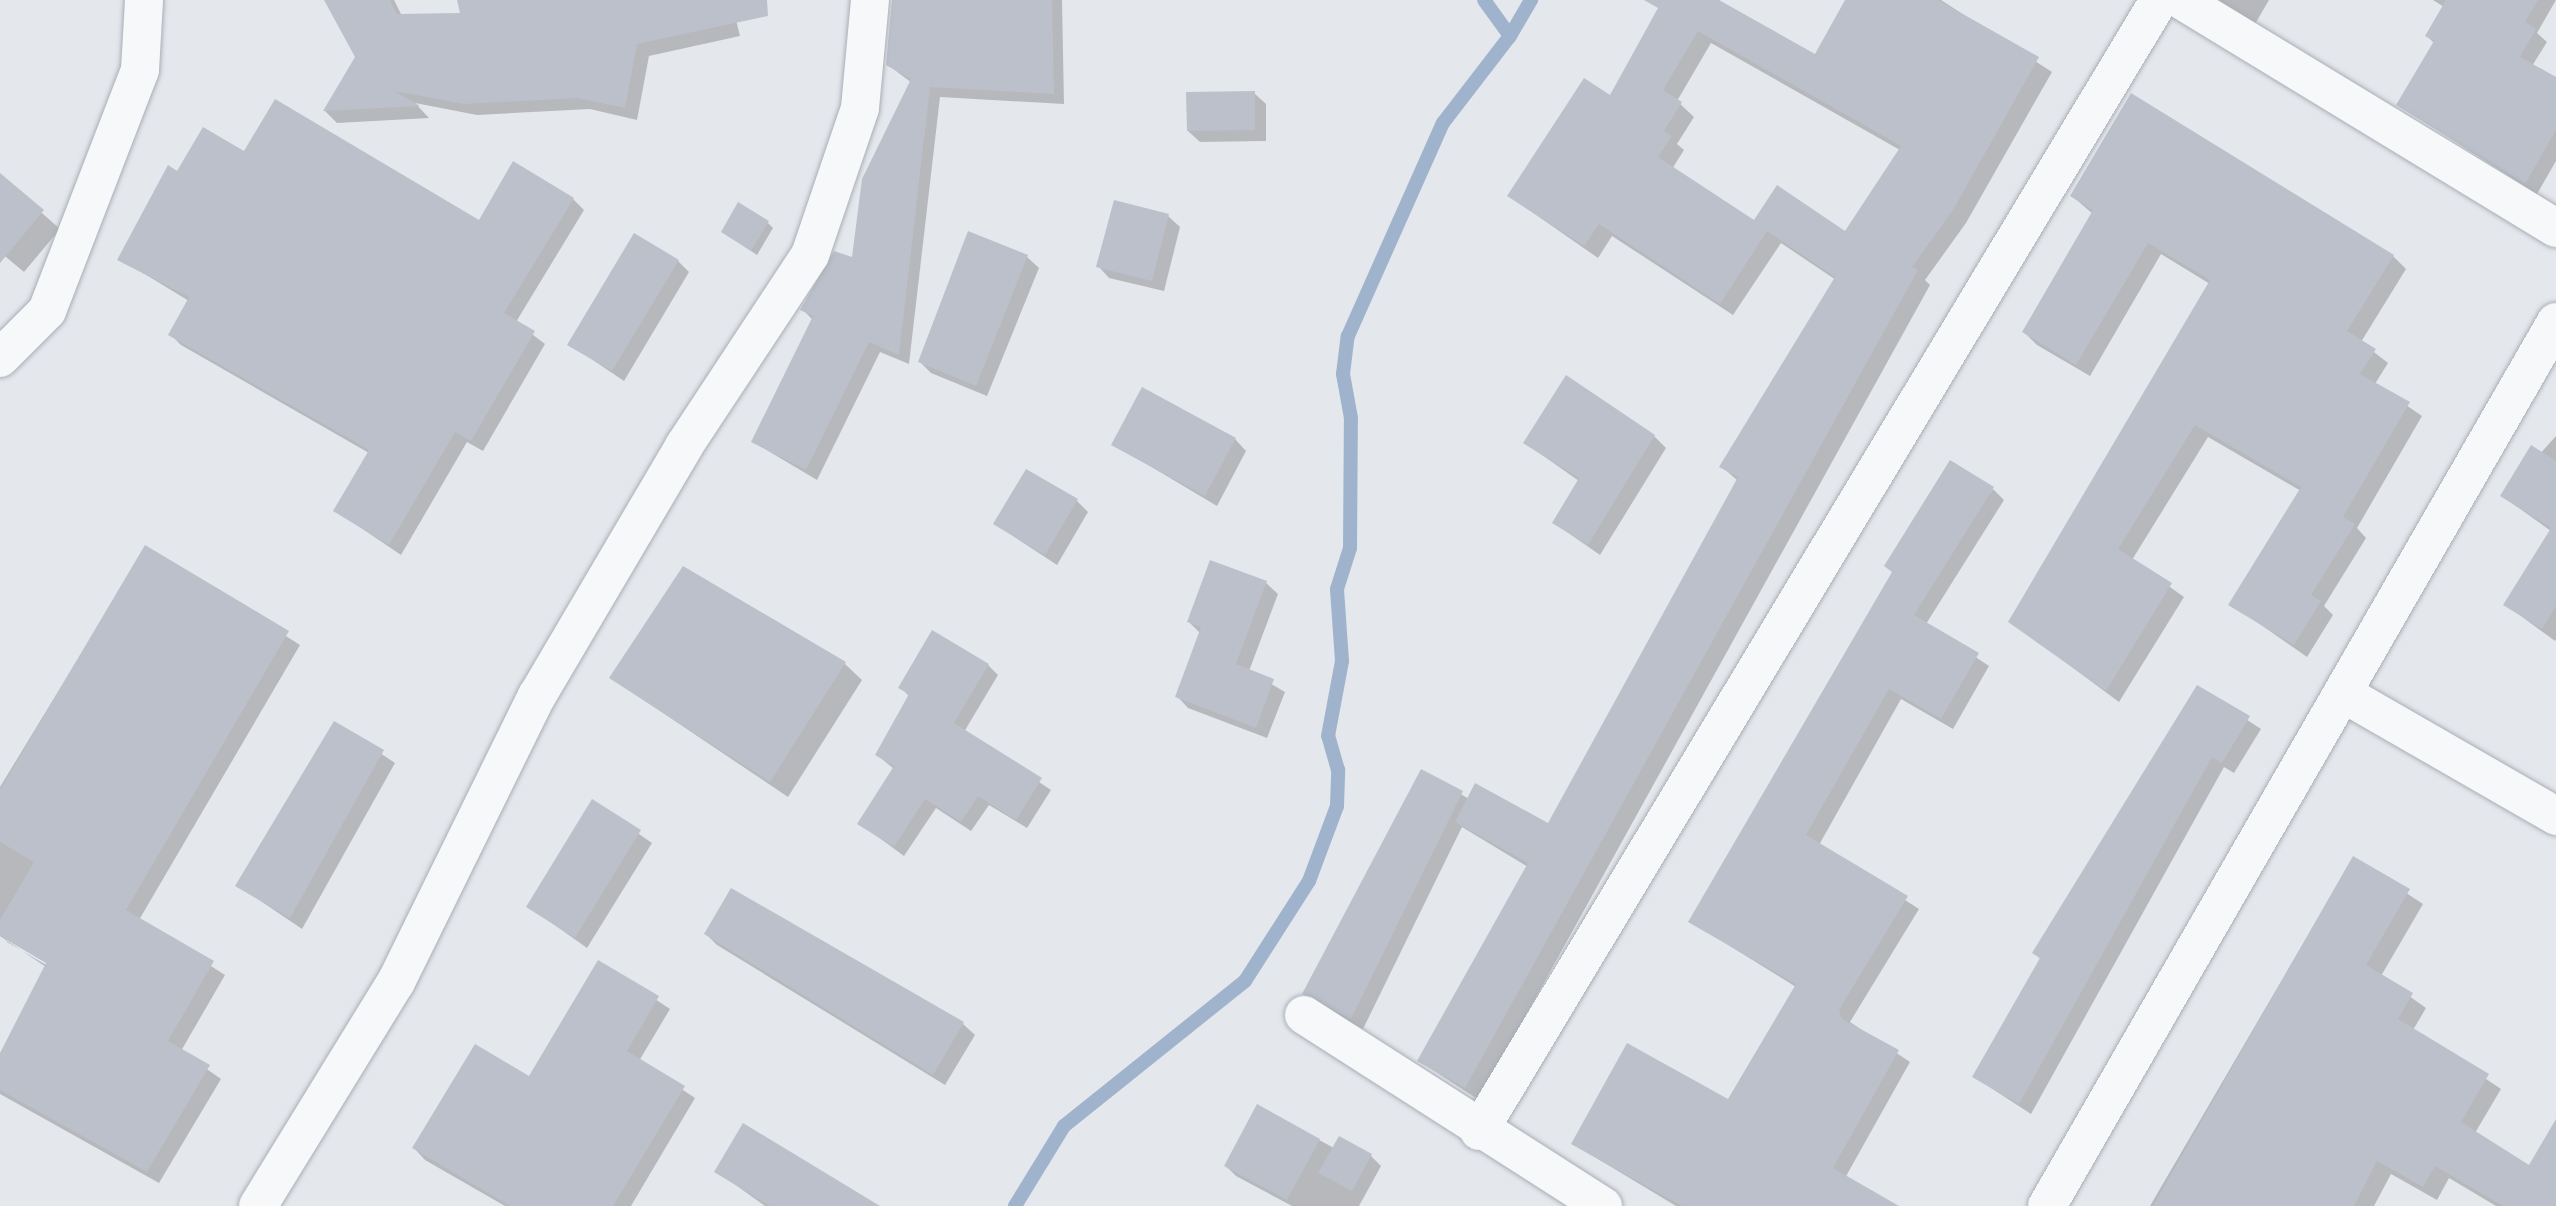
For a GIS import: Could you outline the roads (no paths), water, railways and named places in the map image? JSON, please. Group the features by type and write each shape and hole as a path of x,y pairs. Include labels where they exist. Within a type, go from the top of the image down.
{"street":[{"path":"0,358 47,312 140,70 144,0"},
{"path":"258,1206 396,982 537,696 684,446 810,255 860,108 870,0"},
{"path":"1479,1131 2159,0"},
{"path":"2181,0 2556,228"},
{"path":"2047,1206 2556,322"},
{"path":"2344,694 2556,816"},
{"path":"1304,1015 1479,1131 1603,1206"}],"waterway":[{"path":"1015,1206 1064,1126 1245,981 1309,881 1337,806 1338,770 1328,736 1342,661 1337,589 1350,548 1351,418 1343,374 1348,336 1443,123 1510,36 1484,0"},
{"path":"1510,36 1531,0"}]}
